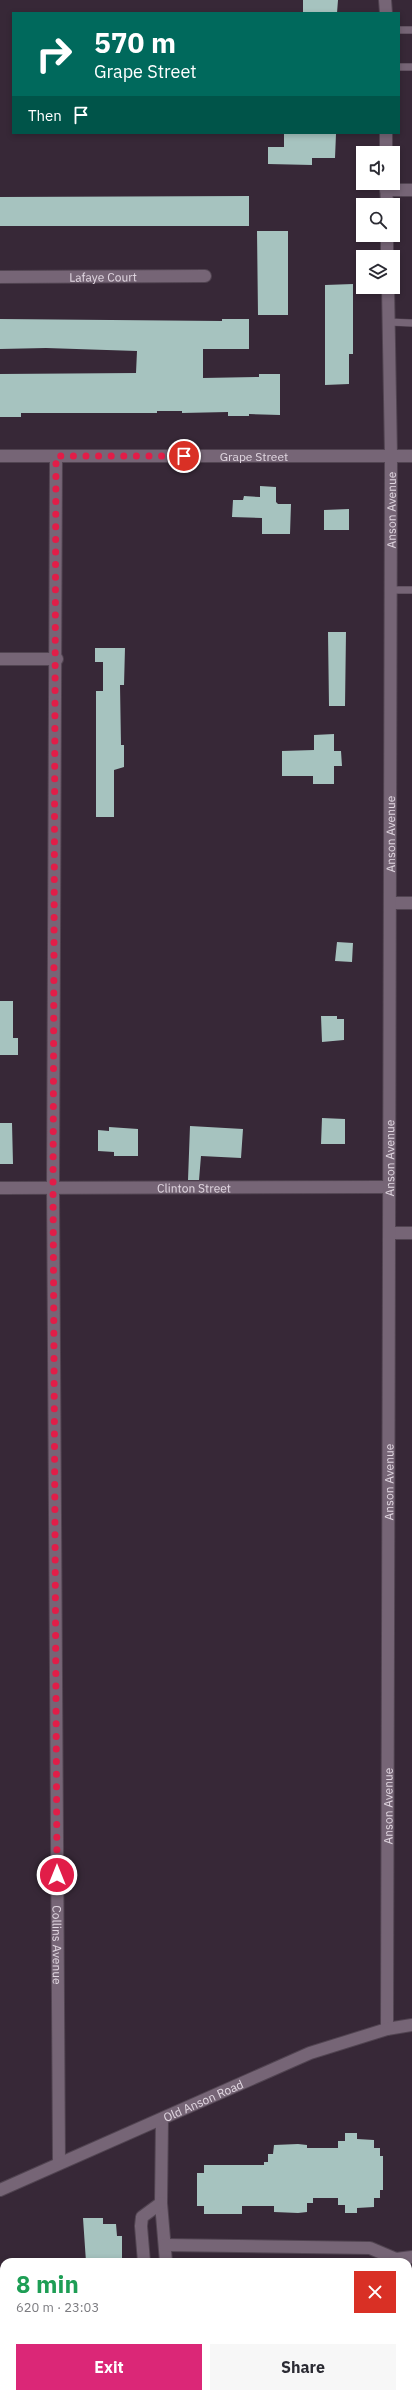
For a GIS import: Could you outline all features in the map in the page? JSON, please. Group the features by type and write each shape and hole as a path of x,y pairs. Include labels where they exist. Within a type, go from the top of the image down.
{"street":[{"path":"386,0 386,12"},
{"path":"386,134 386,146"},
{"path":"400,189 412,190"},
{"name":"Lafaye Court","path":"0,277 205,276"},
{"name":"Anson Avenue","path":"386,2029 390,1233 388,1187 391,590 391,456 388,294"},
{"name":"Grape Street","path":"0,456 412,456"},
{"name":"Collins Avenue","path":"56,456 57,659 53,1188 59,2163"},
{"path":"0,659 57,659"},
{"path":"390,903 412,903"},
{"name":"Clinton Street","path":"0,1188 388,1187"},
{"path":"390,1233 412,1233"},
{"name":"Old Anson Road","path":"0,2190 310,2052 386,2029 412,2025"},
{"path":"162,2119 161,2203 166,2258"},
{"path":"144,2258 141,2226 142,2217 161,2203"},
{"path":"165,2246 370,2248 389,2258"}],"lane":[{"path":"400,30 412,30"},
{"path":"400,67 412,67"},
{"path":"389,322 412,323"},
{"path":"391,590 412,590"}],"building":[{"path":"303,0 338,0 337,12 303,12"},
{"path":"284,134 336,134 335,158 312,158 312,165 268,164 268,147 284,147"},
{"path":"249,196 249,226 0,226 0,197"},
{"path":"257,231 288,231 288,315 258,315"},
{"path":"353,284 353,354 349,354 349,384 325,385 325,285"},
{"path":"0,319 222,321 222,319 249,319 249,349 203,349 203,378 259,377 259,374 280,374 280,415 249,414 249,416 228,416 228,412 182,413 182,411 157,411 157,413 21,413 21,417 0,417 0,374 136,373 137,351 46,348 0,349"},
{"path":"260,486 276,487 276,502 278,504 291,504 290,534 262,534 262,518 232,517 233,500 243,500 244,496 260,497"},
{"path":"349,509 349,530 324,530 324,510"},
{"path":"328,632 346,632 345,706 329,706"},
{"path":"95,648 125,648 124,685 120,685 121,745 124,745 124,767 114,770 114,817 96,817 96,691 103,691 103,662 95,662"},
{"path":"334,734 334,751 341,751 342,766 334,766 334,784 313,784 313,776 282,776 282,751 314,750 314,735"},
{"path":"337,942 353,943 352,962 335,961"},
{"path":"0,1001 13,1001 13,1038 18,1038 18,1055 0,1055"},
{"path":"321,1016 337,1016 337,1019 344,1019 344,1040 322,1042"},
{"path":"322,1118 345,1119 345,1144 321,1144"},
{"path":"0,1123 12,1123 13,1164 0,1164"},
{"path":"190,1126 243,1129 241,1158 201,1156 199,1180 188,1180"},
{"path":"109,1127 138,1129 138,1156 114,1156 114,1152 98,1151 98,1130 109,1131"},
{"path":"345,2133 357,2133 357,2139 374,2140 374,2148 380,2148 380,2156 383,2156 383,2190 380,2190 380,2198 374,2198 374,2207 357,2208 357,2213 345,2213 345,2205 338,2205 338,2198 313,2198 313,2203 307,2203 307,2212 298,2213 274,2212 274,2206 242,2206 242,2214 204,2214 204,2206 197,2206 197,2173 204,2173 204,2165 264,2165 264,2162 268,2162 268,2154 273,2154 274,2145 298,2144 307,2145 307,2148 338,2148 338,2141 345,2141"},
{"path":"83,2218 103,2218 103,2224 116,2224 117,2236 122,2236 122,2258 86,2258"}],"route":[{"path":"57,1875 53,1188 57,659 56,456 184,456"}]}
